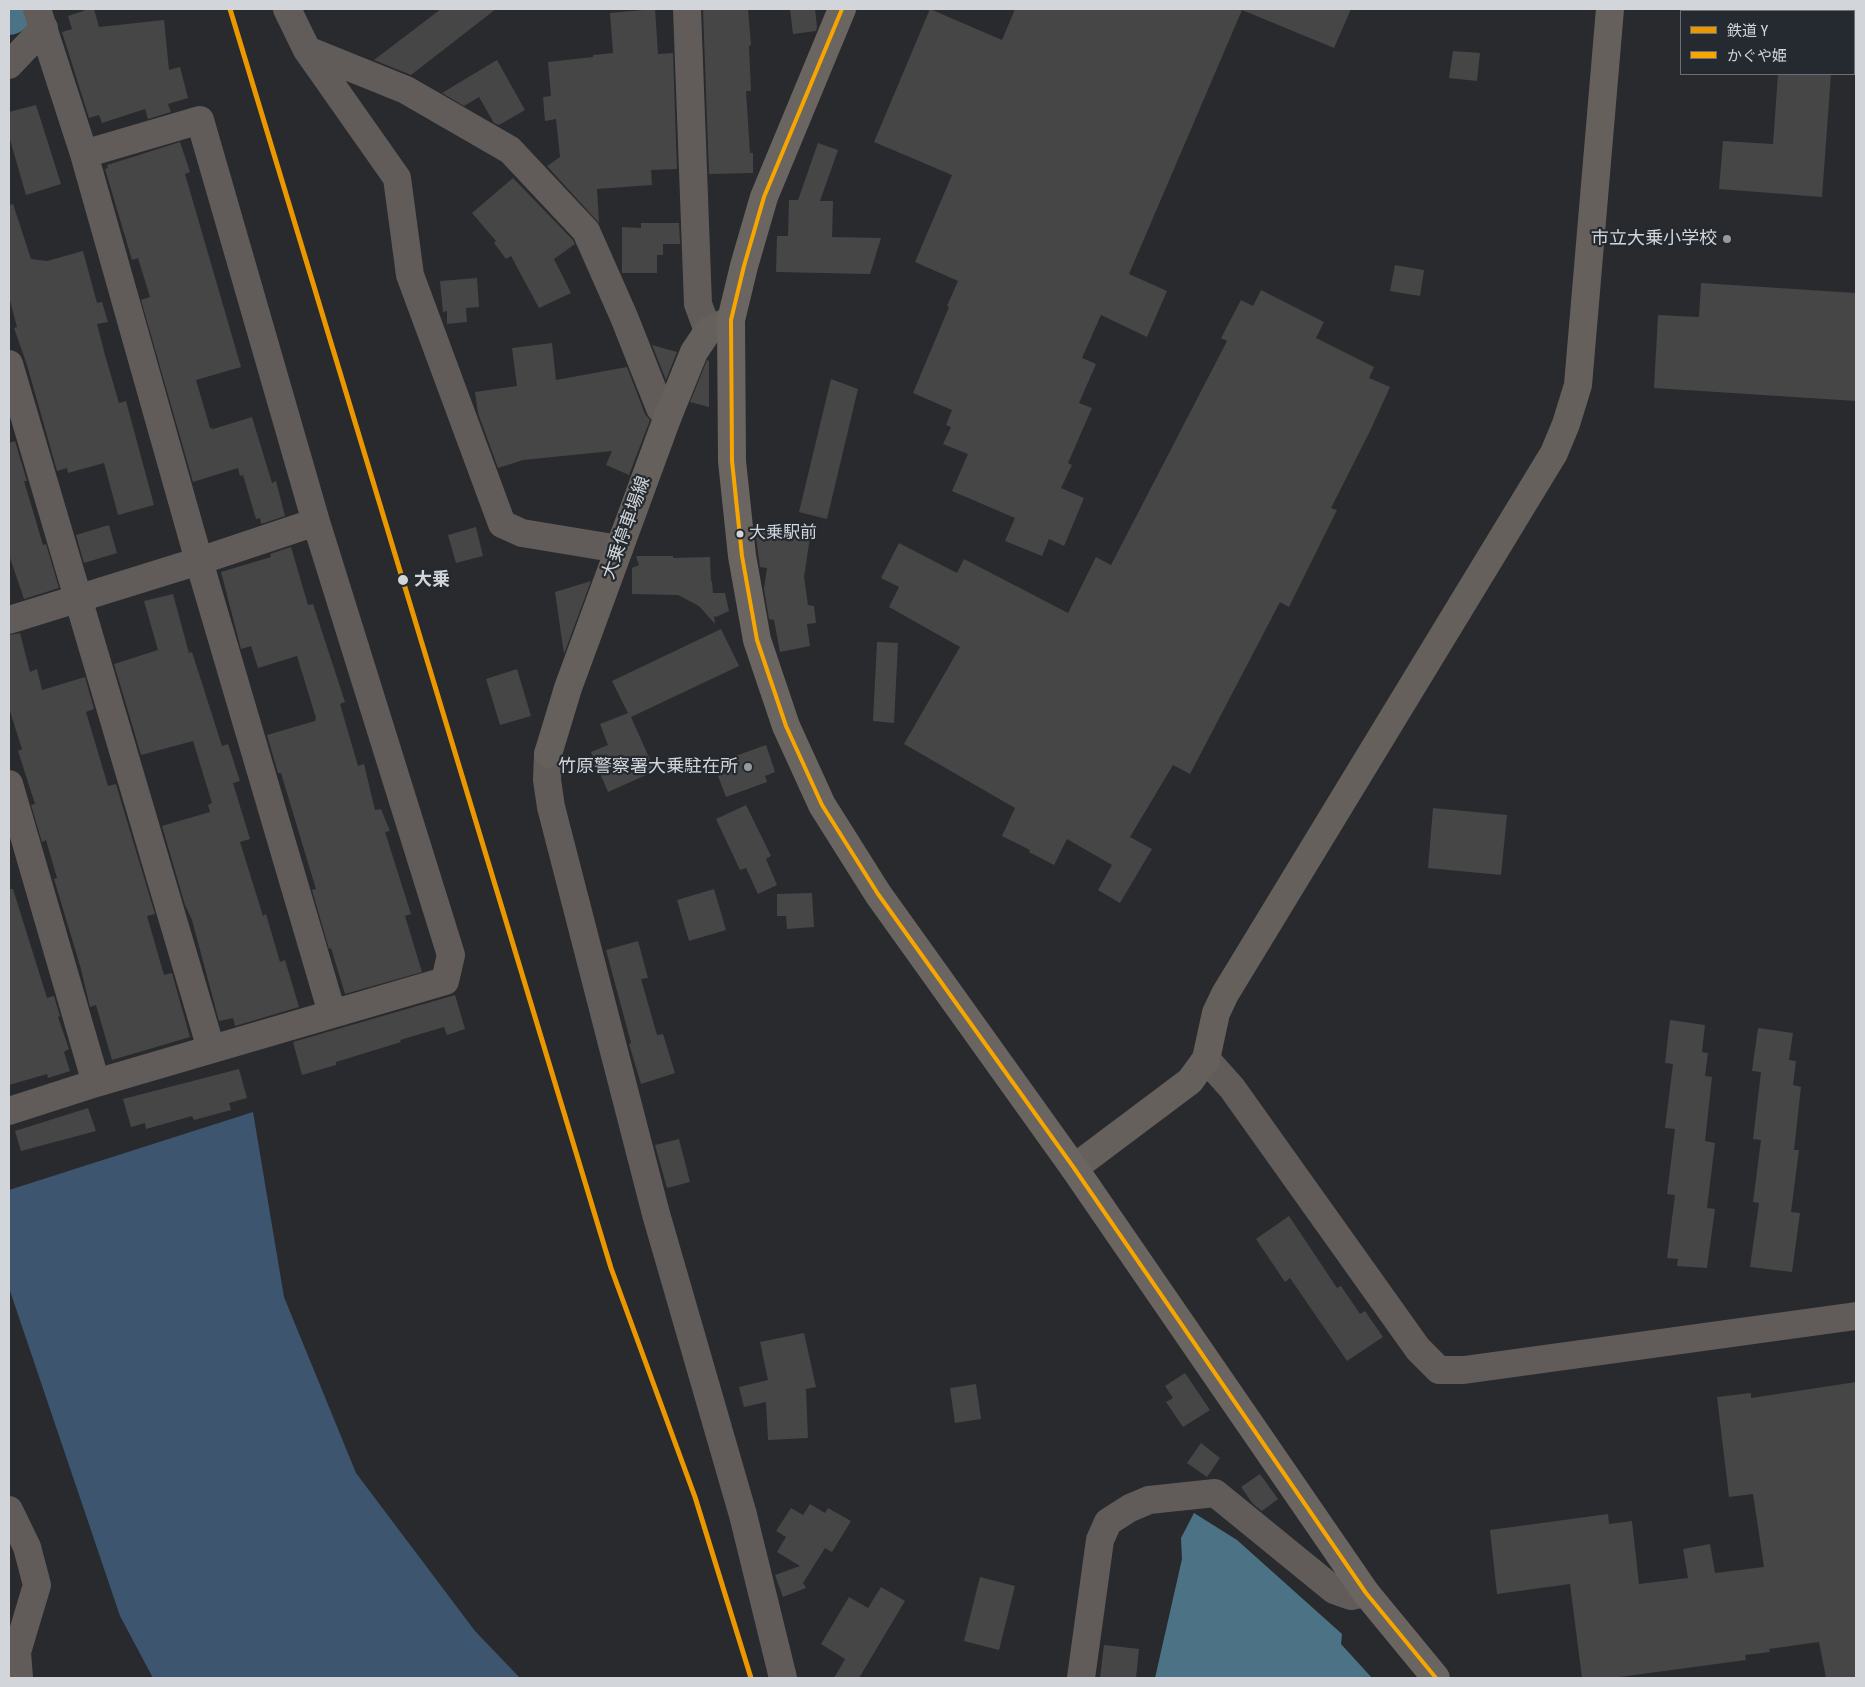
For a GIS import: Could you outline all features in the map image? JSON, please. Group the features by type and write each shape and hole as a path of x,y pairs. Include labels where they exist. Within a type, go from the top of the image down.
{"highway":[{"path":"842,9 764,197 744,266 720,325 742,556 758,640 786,726 822,805 878,894 1074,1168 1366,1593 1436,1678"}],"street":[{"path":"287,9 307,50 397,178 410,275 502,524 522,533 619,549"},
{"path":"687,9 698,304 720,325"},
{"path":"1074,1168 1190,1080 1206,1059 1216,1012 1225,994 1554,453 1566,424 1578,385 1610,9"},
{"path":"9,65 40,16"},
{"path":"40,16 84,154 199,561 332,1013"},
{"path":"307,50 406,90 510,150 586,231 624,317 660,408 668,416"},
{"path":"9,1111 212,1048 445,981 451,956 316,522 200,120 84,154"},
{"name":"大乗停車場線","path":"720,325 694,352 668,416 568,688 548,754 547,780 551,807 653,1204 743,1515 783,1678"},
{"path":"9,364 212,1048"},
{"path":"9,620 199,561 316,522"},
{"path":"9,784 96,1083"},
{"path":"1206,1059 1232,1088 1418,1349 1439,1370 1464,1370 1856,1316"},
{"path":"1081,1678 1100,1540 1108,1522 1130,1508 1149,1500 1215,1493 1334,1590 1351,1596 1366,1593"},
{"path":"9,1510 27,1547 38,1585 17,1652 19,1678"}],"shaded area":[{"path":"253,1112 284,1297 356,1473 475,1631 520,1678 153,1678 120,1616 9,1288 9,1190"},
{"path":"1194,1513 1237,1540 1342,1634 1341,1644 1372,1678 1155,1678 1182,1559 1181,1538"}],"building":[{"path":"94,9 99,27 164,20 169,70 180,67 188,98 168,104 171,112 148,119 145,109 102,123 99,115 89,118 62,32 72,29 68,16"},
{"path":"441,9 496,9 411,75 374,60"},
{"path":"655,9 658,54 673,53 677,169 651,170 652,185 597,189 599,223 547,166 560,157 556,119 545,121 543,97 551,96 548,62 613,53 610,13"},
{"path":"703,9 748,9 751,45 749,46 751,91 746,91 750,153 753,153 753,173 709,174"},
{"path":"790,9 815,9 816,31 793,34"},
{"path":"930,9 1002,40 1015,9 1351,9 1334,48 1242,10 1129,274 1167,291 1147,337 1101,315 1082,358 1096,364 1079,403 1092,408 1068,463 1072,465 1061,488 1084,498 1064,546 1049,539 1042,556 1005,541 1015,518 952,491 968,454 943,444 951,427 946,425 952,410 913,393 958,281 915,262 952,175 874,142"},
{"path":"1453,51 1480,53 1477,81 1449,78"},
{"path":"497,60 525,110 499,125 494,123 479,97 464,106 442,93"},
{"path":"1778,75 1831,75 1822,197 1719,189 1723,141 1773,144"},
{"path":"36,105 61,184 26,195 9,136 9,112"},
{"path":"180,142 190,172 185,174 241,367 196,380 210,428 213,429 252,417 272,483 276,481 285,516 261,524 260,518 256,519 243,475 240,476 238,468 193,482 141,300 150,297 138,258 132,260 105,169 108,168 107,165"},
{"path":"818,143 838,150 820,201 833,201 832,237 881,238 870,274 776,272 777,236 788,236 789,200 798,200"},
{"path":"513,178 575,244 554,259 571,293 539,308 511,256 506,259 494,243 496,241 472,213"},
{"path":"13,204 31,259 47,261 83,251 97,303 102,302 108,322 97,324 105,355 119,403 126,401 154,505 118,515 104,463 68,473 67,468 57,471 27,365 14,328 17,327 9,297 9,205"},
{"path":"641,223 679,223 680,244 663,244 663,255 657,255 657,273 622,273 622,227 641,228"},
{"path":"1395,265 1424,270 1420,296 1390,291"},
{"path":"477,278 479,307 466,308 467,322 447,324 447,311 443,312 440,281"},
{"path":"1701,283 1856,293 1856,401 1654,388 1658,315 1699,317"},
{"path":"1261,290 1324,322 1316,338 1374,367 1369,378 1390,387 1331,508 1337,510 1289,607 1280,602 1190,774 1173,765 1130,837 1152,849 1120,903 1098,890 1112,865 1067,839 1054,865 1029,852 1030,850 1002,836 1015,808 904,744 960,647 889,607 899,587 881,578 899,543 957,573 964,559 1068,613 1096,557 1111,565 1227,341 1221,338 1241,300 1253,306"},
{"path":"552,343 556,380 627,367 645,414 650,420 629,475 606,465 612,451 523,460 498,468 478,413 475,392 517,386 512,348"},
{"path":"652,345 677,352 666,380"},
{"path":"707,360 709,361 709,407 690,402"},
{"path":"831,379 858,389 827,519 799,512"},
{"path":"15,441 27,481 24,481 43,545 46,544 59,588 24,599 9,555 9,443"},
{"path":"109,525 117,553 84,563 76,535"},
{"name":"大乗","path":"476,527 483,556 456,563 448,535"},
{"path":"755,529 810,537 804,577 808,605 814,606 816,623 807,624 810,646 780,652 774,620 769,619 764,589 767,568 760,567"},
{"path":"291,547 308,605 313,604 345,702 340,704 358,766 364,764 375,810 381,809 390,831 385,832 411,914 405,916 422,972 345,994 331,948 329,949 312,890 316,889 281,773 278,773 267,735 315,721 316,718 297,656 258,668 251,646 241,649 221,572 271,557 270,554"},
{"path":"636,556 710,557 713,593 725,593 729,611 716,617 714,616 715,624 699,606 678,595 632,594 632,568 639,565"},
{"path":"591,581 564,654 555,592"},
{"path":"173,594 189,653 192,652 222,746 228,744 240,781 233,783 250,839 240,842 263,916 266,914 280,962 285,960 299,1007 235,1026 233,1018 219,1021 192,920 185,905 162,826 210,812 208,805 212,803 193,741 141,755 114,664 158,650 144,601"},
{"path":"721,629 739,666 631,717 655,771 608,792 591,752 608,745 600,724 628,713 612,681"},
{"path":"20,633 30,672 37,669 42,690 85,677 94,709 86,712 108,786 116,784 155,914 147,916 164,975 172,973 190,1037 112,1060 96,1005 90,1007 81,969 54,879 57,878 46,840 42,842 31,805 35,804 18,751 22,749 9,708 9,635"},
{"path":"877,642 898,643 894,723 873,721"},
{"path":"517,669 531,716 500,725 486,679"},
{"name":"竹原警察署大乗駐在所","path":"766,745 775,772 765,776 767,782 726,797 718,776 726,773 721,761"},
{"path":"746,805 771,856 766,859 777,885 758,894 746,868 740,870 716,819"},
{"path":"1433,808 1507,815 1501,875 1428,868"},
{"path":"9,889 13,889 47,998 54,996 60,1016 58,1017 69,1049 64,1052 70,1071 48,1078 47,1074 9,1085"},
{"path":"714,889 726,930 689,941 677,900"},
{"path":"812,893 814,927 787,929 786,916 777,916 777,894"},
{"path":"638,941 648,978 641,979 657,1035 663,1034 675,1073 641,1084 629,1044 631,1043 606,950"},
{"path":"455,995 465,1029 447,1035 444,1027 400,1040 401,1042 336,1062 336,1065 302,1075 293,1042"},
{"path":"1670,1020 1705,1025 1702,1052 1708,1053 1705,1076 1712,1077 1705,1141 1715,1143 1707,1208 1715,1209 1707,1268 1677,1266 1678,1259 1667,1258 1675,1195 1667,1194 1675,1129 1665,1128 1673,1064 1665,1063"},
{"path":"1758,1028 1793,1033 1789,1060 1796,1061 1793,1085 1801,1087 1794,1150 1799,1150 1791,1212 1800,1213 1792,1272 1750,1267 1759,1203 1753,1202 1761,1140 1753,1139 1761,1072 1752,1071"},
{"path":"239,1069 247,1098 229,1103 231,1110 194,1120 192,1116 146,1129 145,1123 131,1127 123,1099"},
{"path":"88,1108 96,1131 21,1151 15,1131"},
{"path":"679,1139 690,1182 667,1188 655,1145"},
{"path":"1289,1216 1337,1288 1341,1286 1360,1314 1365,1311 1383,1337 1347,1361 1290,1278 1285,1282 1256,1239"},
{"path":"804,1333 816,1387 806,1389 808,1438 768,1440 766,1402 744,1407 739,1387 768,1380 760,1342"},
{"path":"1185,1373 1210,1410 1183,1427 1166,1402 1173,1398 1165,1386"},
{"path":"1856,1382 1856,1678 1826,1678 1819,1642 1769,1649 1770,1652 1745,1655 1746,1660 1612,1678 1582,1678 1570,1584 1497,1594 1490,1530 1608,1514 1609,1524 1632,1521 1639,1584 1688,1578 1683,1549 1710,1544 1715,1573 1764,1567 1753,1494 1729,1497 1717,1397 1751,1393 1751,1398"},
{"path":"976,1384 981,1419 955,1423 950,1388"},
{"path":"1201,1443 1220,1458 1207,1477 1187,1463"},
{"path":"1260,1474 1278,1499 1262,1511 1253,1504 1241,1487"},
{"path":"810,1504 825,1513 828,1508 851,1521 832,1552 825,1548 803,1583 806,1588 783,1597 775,1575 800,1566 777,1552 786,1537 776,1531 791,1508 803,1515"},
{"path":"980,1577 1015,1586 999,1650 964,1641"},
{"path":"881,1587 905,1601 859,1678 834,1678 845,1659 821,1644 849,1597 868,1608"},
{"path":"1104,1645 1139,1649 1136,1678 1100,1678"}],"rail line":[{"name":"Y","path":"230,9 611,1268 695,1497 751,1678"}],"transit line":[{"name":"かぐや姫","path":"842,9 764,197 731,320 732,461 742,556 757,640 786,726 822,805 878,894 1074,1168 1366,1593 1436,1678"}],"place":[{"name":"市立大乗小学校","path":"1727,239"},
{"name":"大乗駅前","path":"740,534"},
{"name":"大乗","path":"403,580"},
{"name":"竹原警察署大乗駐在所","path":"748,767"}]}
